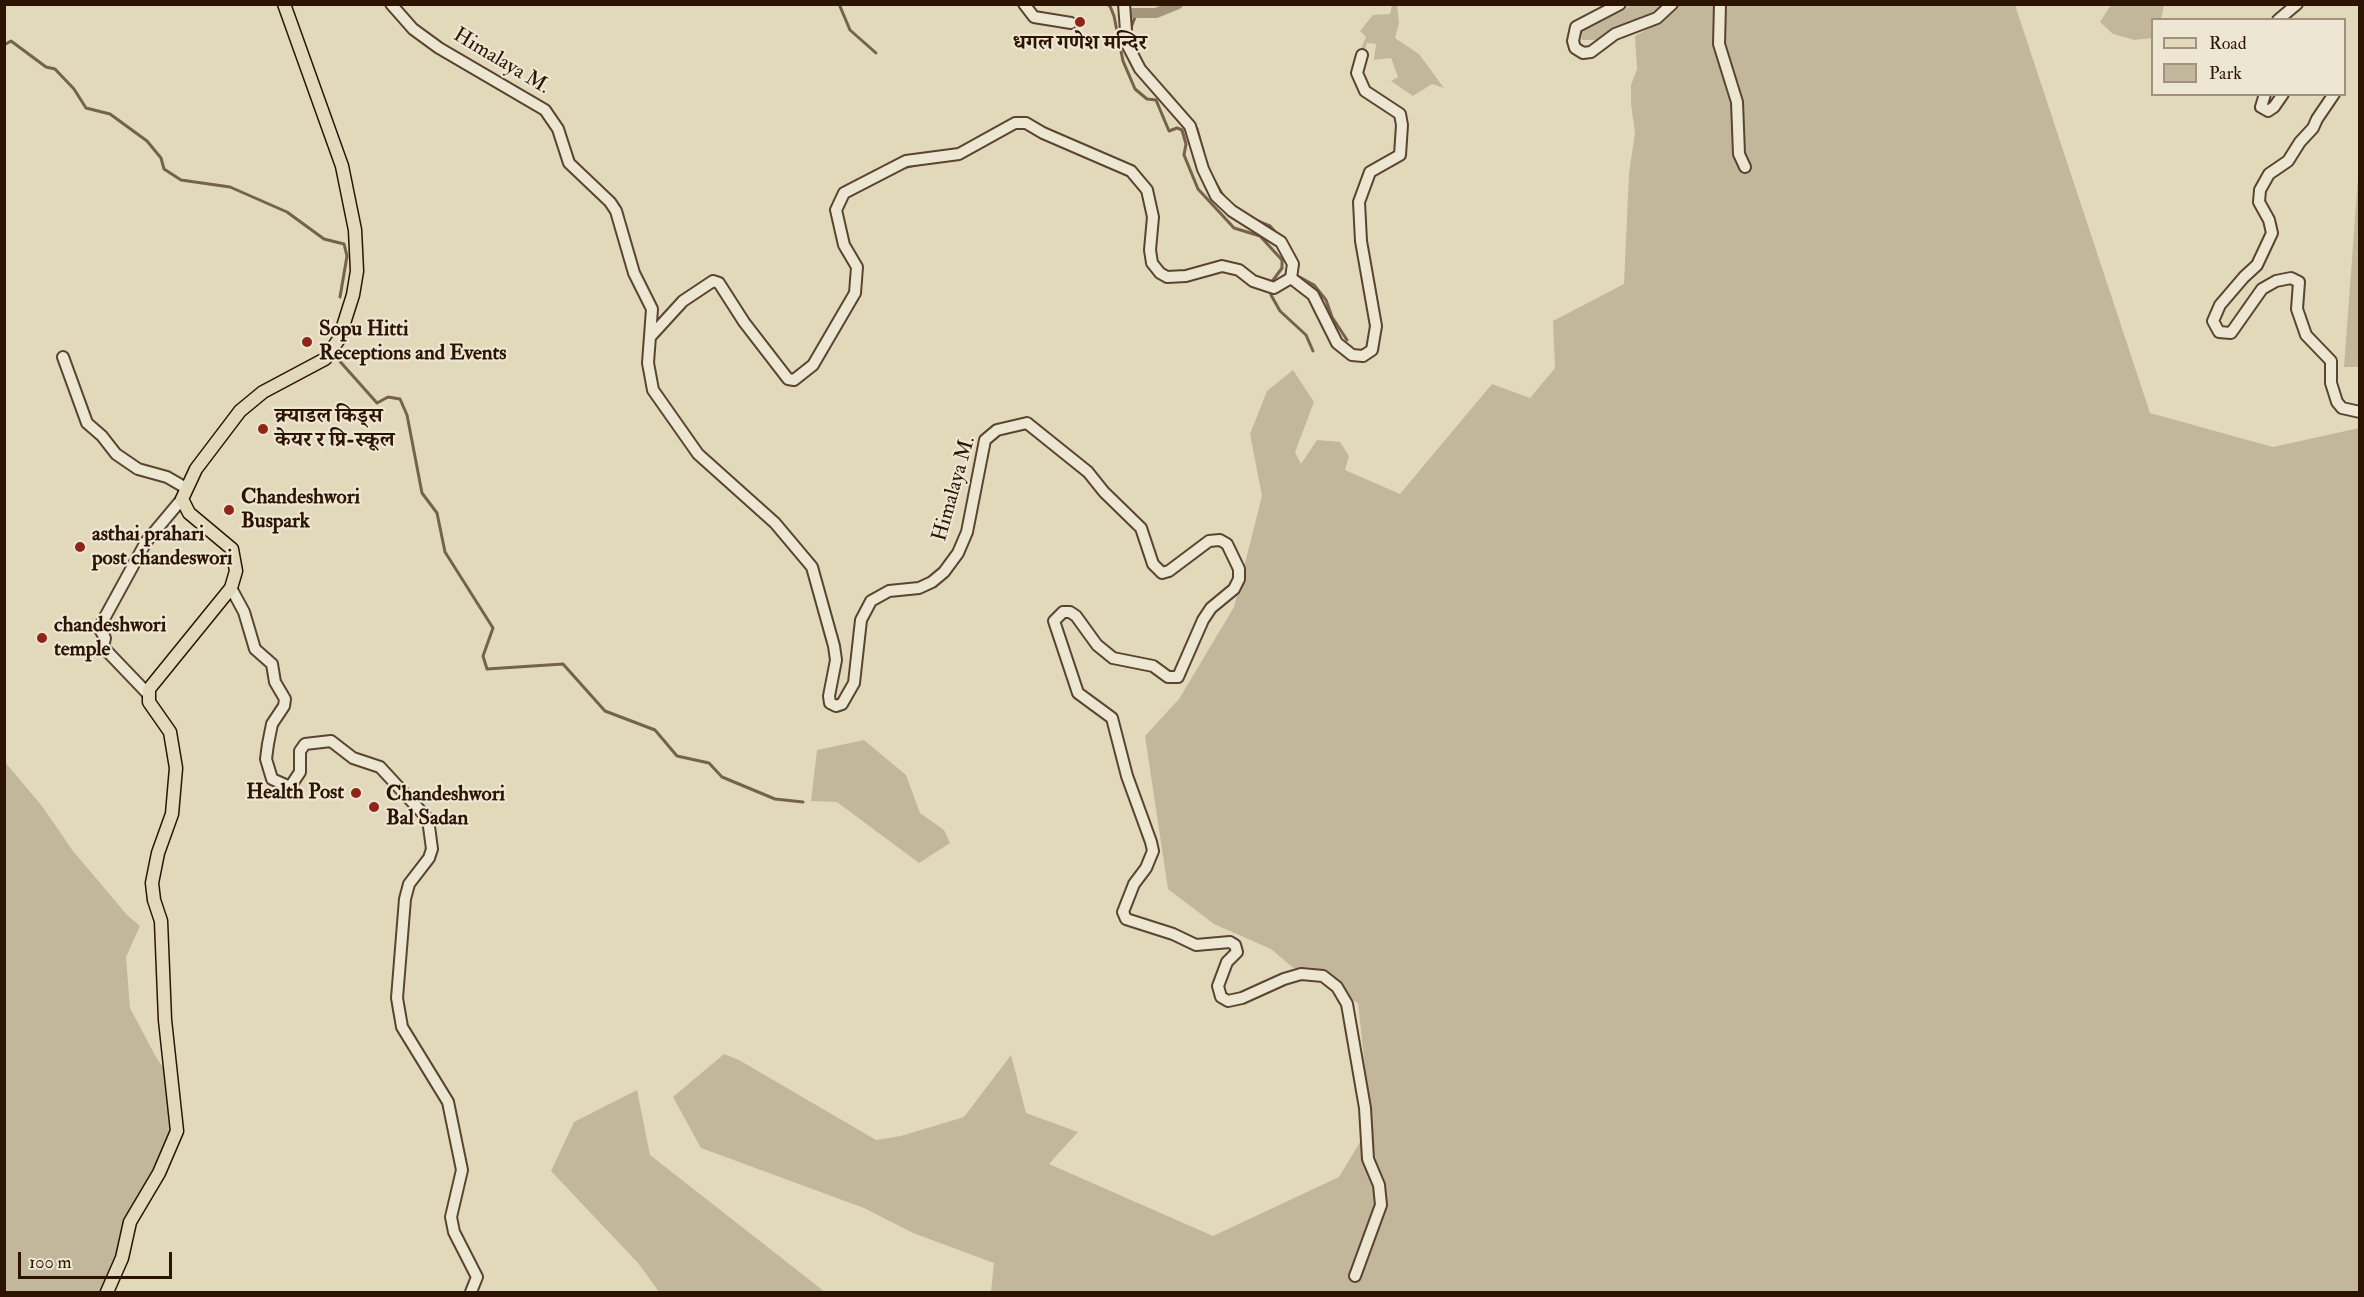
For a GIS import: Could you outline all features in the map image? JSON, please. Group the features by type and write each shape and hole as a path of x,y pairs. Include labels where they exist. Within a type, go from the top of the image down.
{"main road":[{"path":"107,1293 122,1258 130,1222 159,1173 176,1138 177,1123 165,1020 161,921 154,900 152,883 158,853 172,814 176,768 170,732 149,702 148,695 153,681 231,588 236,571 232,549 189,513 184,494 196,469 240,411 263,392 325,359 339,339 353,295 357,271 355,230 342,166 284,4"}],"street":[{"name":"Himalaya M.","path":"391,4 425,38 491,80 533,101 553,117 569,163 610,202 616,211 634,273 652,309 649,378 656,396 698,454 768,516 812,567 834,646 836,660 829,696 830,702 836,706 848,697 854,683 861,620 865,608 871,601 889,591 920,588 932,582 944,572 958,553 967,532 985,440 997,430 1027,423 1088,472 1104,492 1141,528 1155,569 1162,573 1169,571 1213,540 1227,544 1239,569 1237,585 1211,608 1203,620 1182,672 1172,680 1154,666 1123,661 1105,653 1076,616 1070,612 1063,612 1054,621 1077,693 1112,718 1126,776 1143,816 1153,851 1146,868 1129,894 1123,912 1126,919 1173,934 1196,945 1230,942 1235,945 1237,952 1227,962 1218,986 1221,997 1228,1001 1242,998 1301,974 1323,976 1337,987 1347,1004 1365,1108 1368,1159 1379,1185 1381,1205 1355,1276"},
{"path":"1024,4 1034,17 1071,23"},
{"path":"1124,4 1127,44 1140,69 1190,126 1203,169 1216,196 1232,211 1281,242 1293,264 1292,278"},
{"path":"1620,4 1576,27 1572,41 1575,48 1583,53 1591,52 1615,34 1657,18 1672,4"},
{"path":"1720,4 1719,44 1737,102 1739,154 1745,167"},
{"path":"2280,18 2297,4"},
{"path":"1292,278 1312,295 1337,343 1352,355 1363,356 1371,350 1376,326 1360,241 1359,202 1370,172 1400,155 1402,125 1400,114 1365,91 1358,73 1362,55"},
{"path":"2264,96 2261,107 2268,111 2282,96"},
{"path":"2333,96 2313,128 2300,142 2288,161 2269,174 2260,190 2259,202 2269,220 2272,233 2257,265 2220,305 2213,321 2219,332 2231,333 2262,290 2276,281 2291,278 2299,282 2297,309 2306,335 2331,361 2331,383 2337,402 2342,408 2360,412"},
{"path":"651,337 683,301 713,281 723,289 744,322 783,372 794,380 813,365 855,293 857,267 844,245 836,210 844,193 906,161 959,154 1015,123 1026,123 1043,133 1131,171 1147,190 1153,217 1150,250 1152,262 1160,273 1167,277 1186,276 1222,266 1239,270 1253,281 1274,288 1292,278"},
{"path":"63,357 87,423 102,436 116,454 138,469 167,477 184,494 146,542 99,628 105,638 103,647 148,695"},
{"path":"231,588 244,612 255,649 272,664 275,682 285,699 284,706 272,724 268,744 266,759 272,779 290,787 300,772 300,751 305,744 331,741 353,758 380,767 428,819 432,849 429,858 409,884 405,899 398,998 402,1027 448,1102 462,1170 451,1218 454,1232 477,1276 471,1293"}],"green space":[{"path":"1716,4 2015,5 2150,413 2273,447 2359,428 2359,1292 991,1292 994,1263 913,1233 864,1208 701,1148 673,1097 724,1054 739,1060 876,1140 901,1136 964,1117 1011,1055 1026,1113 1078,1132 1049,1164 1213,1236 1339,1177 1371,1124 1358,1003 1292,967 1271,949 1214,924 1168,889 1145,736 1179,699 1234,607 1262,496 1250,434 1267,391 1293,370 1314,402 1295,452 1301,464 1317,440 1340,442 1349,456 1345,470 1400,494 1492,384 1530,398 1555,368 1553,321 1624,284 1629,173 1635,133 1631,85 1637,69 1635,36 1665,20 1680,5 1713,5 1713,8"},
{"path":"2111,4 2164,5 2161,18 2151,18 2151,38 2134,40 2113,34 2100,22"},
{"path":"1392,5 1397,5 1399,23 1395,38 1419,54 1444,88 1432,84 1413,96 1391,81 1398,77 1391,58 1374,60 1376,44 1367,43 1363,56 1357,57 1366,37 1360,31 1373,15 1390,14"},
{"path":"1632,5 1668,5 1656,16 1599,40 1582,40 1581,33 1586,29"},
{"path":"2359,164 2359,367 2344,367"},
{"path":"864,740 906,775 920,813 944,830 950,843 919,863 837,802 811,801 817,750"},
{"path":"4,761 42,806 73,851 127,915 140,926 126,957 130,1008 157,1059 168,1074 173,1138 124,1221 115,1266 104,1292 5,1292"},
{"path":"637,1090 650,1155 825,1292 659,1292 638,1263 551,1171 574,1122"}],"waterway":[{"path":"839,4 850,30 876,53"},
{"path":"1106,4 1110,6 1114,16 1123,61 1135,89 1147,99 1156,100 1169,131 1177,128 1182,130 1186,144 1184,155 1198,189 1234,228 1260,236 1282,260 1282,268 1271,283"},
{"path":"1133,13 1156,13 1178,4"},
{"path":"1130,30 1135,17 1133,13"},
{"path":"4,45 11,41 46,67 55,69 74,89 86,108 110,114 147,141 161,158 164,169 181,180 230,187 287,212 324,239 344,244 347,256 340,297"},
{"path":"1169,94 1178,105"},
{"path":"1186,114 1197,129 1203,151"},
{"path":"902,168 916,165"},
{"path":"1215,182 1224,197"},
{"path":"1255,220 1270,226 1277,234"},
{"path":"1294,274 1314,285 1326,300 1332,317 1347,340"},
{"path":"1271,295 1280,311 1306,335 1313,351"},
{"path":"338,350 336,357 377,403 388,397 400,399 407,415 422,493 437,513 445,552 493,628 483,656 487,669 563,664 605,711 655,730 677,756 709,763 722,777 775,799 803,802"}],"place":[{"name":"धगल गणेश मन्दिर","path":"1080,22"},
{"name":"Sopu Hitti Receptions and Events","path":"307,342"},
{"name":"क्र्याडल किड्स केयर र प्रि-स्कूल","path":"263,429"},
{"name":"Chandeshwori Buspark","path":"229,510"},
{"name":"asthai prahari post chandeswori","path":"80,547"},
{"name":"chandeshwori temple","path":"42,638"},
{"name":"Health Post","path":"356,793"},
{"name":"Chandeshwori Bal Sadan","path":"374,807"}]}
